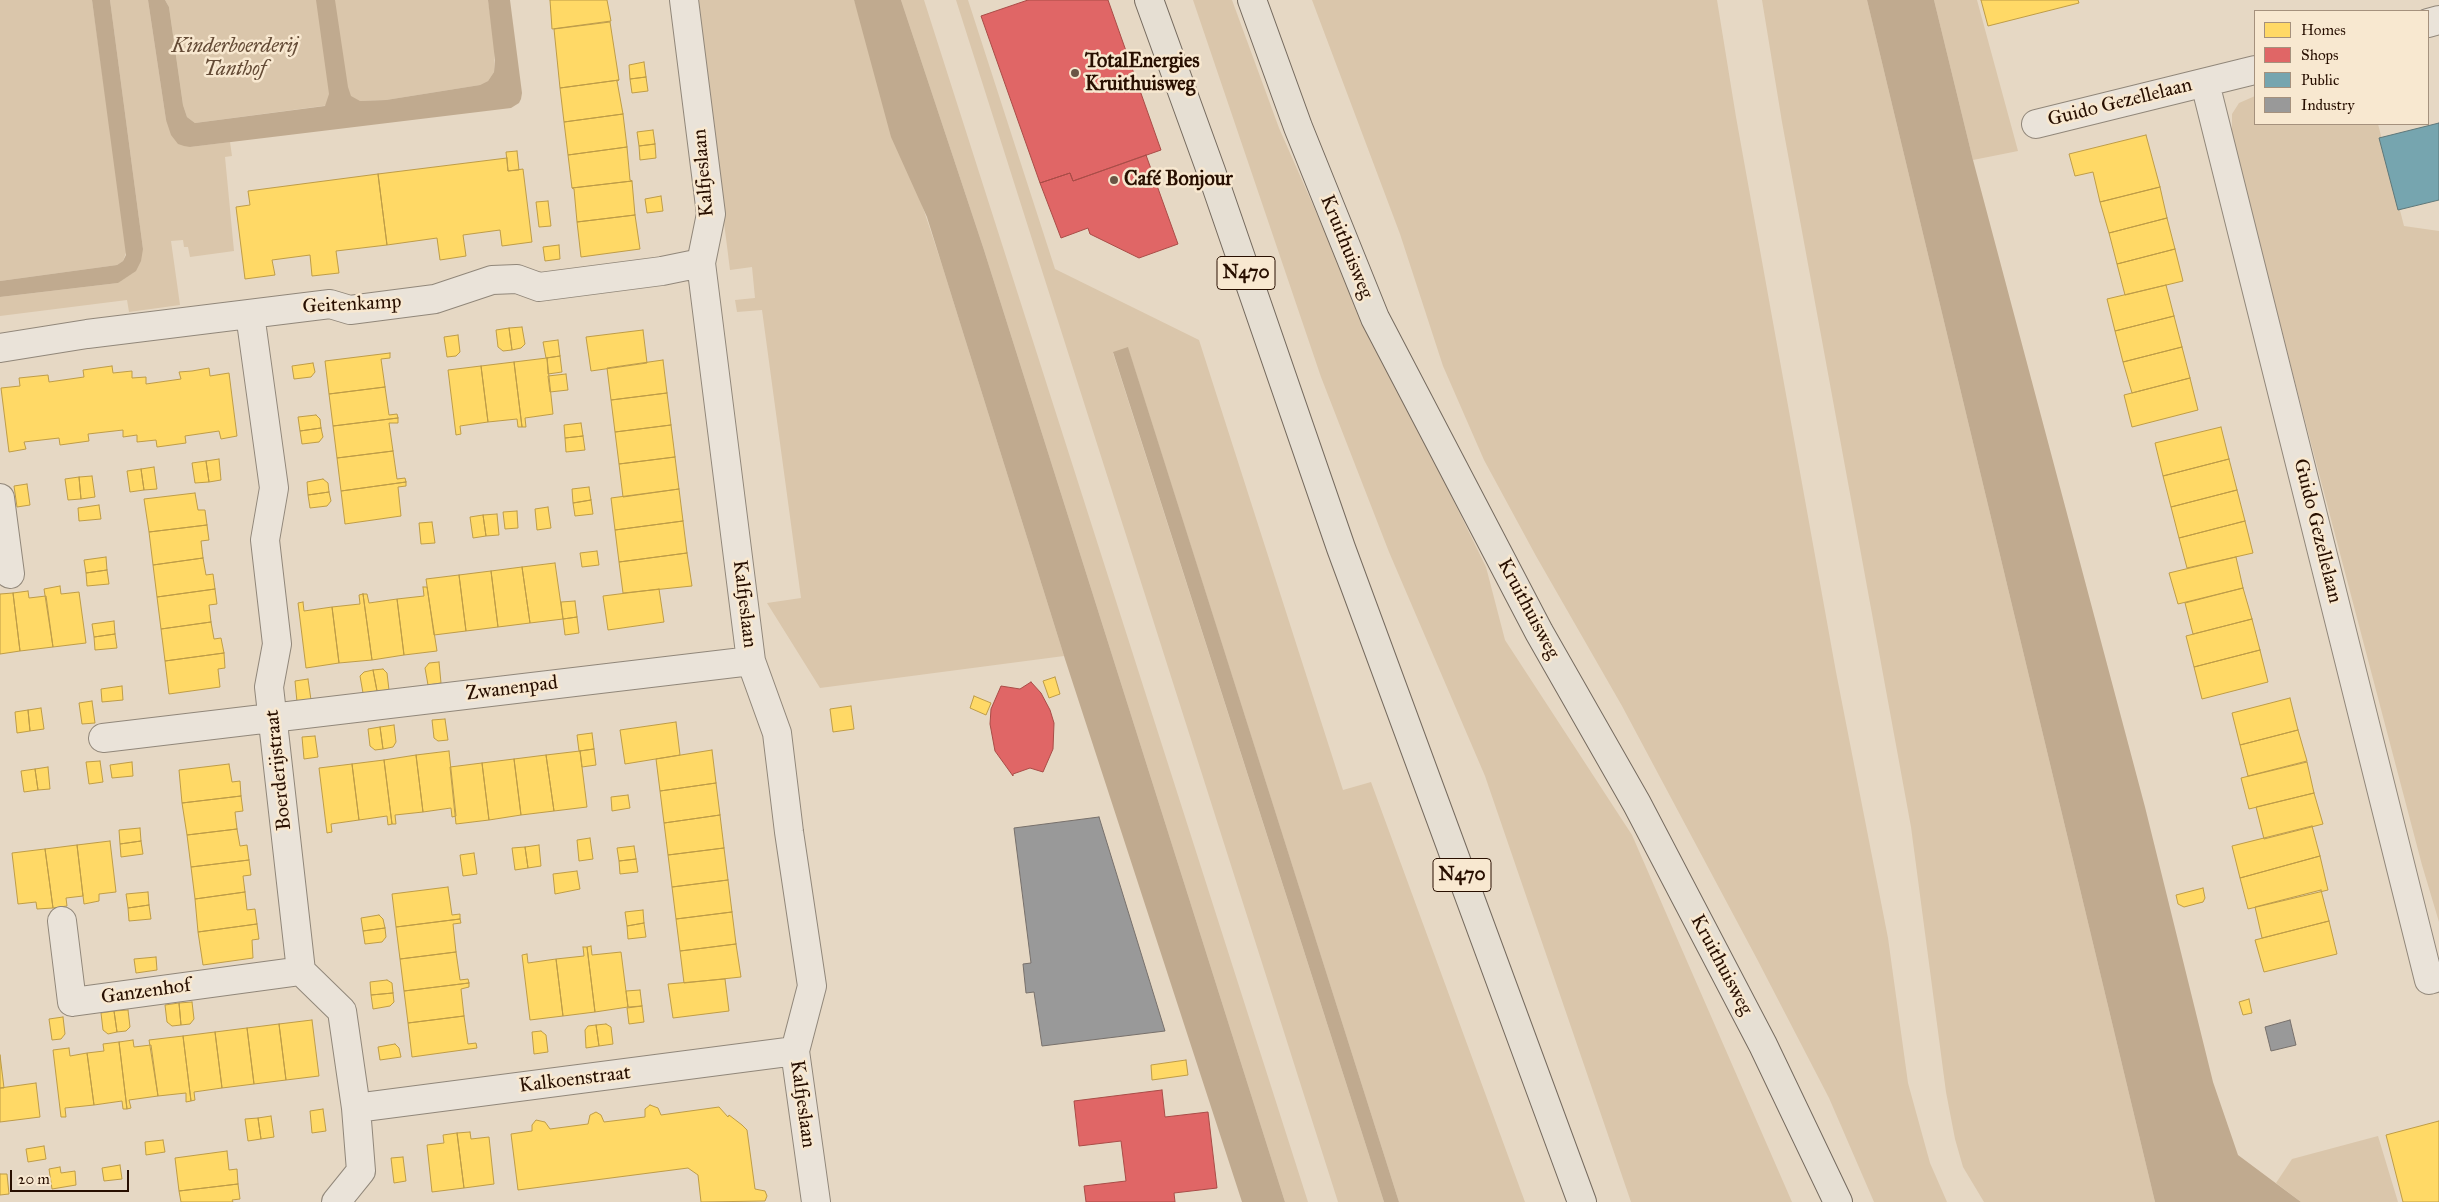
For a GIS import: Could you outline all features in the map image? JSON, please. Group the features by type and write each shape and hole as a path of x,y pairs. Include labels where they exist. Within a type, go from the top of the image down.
{"main road":[{"name":"N470","path":"1150,0 1344,557 1582,1202"},
{"name":"Kruithuisweg","path":"1252,0 1298,127 1375,318 1539,632 1651,830 1763,1045 1838,1202"}],"street":[{"name":"Kalfjeslaan","path":"684,0 711,214 701,263 751,661 777,733 788,832 812,986 795,1051 816,1202"},
{"name":"Guido Gezellelaan","path":"2036,124 2254,70"},
{"name":"Guido Gezellelaan","path":"2205,83 2434,978"},
{"name":"Geitenkamp","path":"0,348 87,334 330,304 350,310 435,299 492,280 517,278 539,287 662,271 701,263"},
{"name":"Boerderijstraat","path":"250,314 274,488 265,540 276,644 269,686 301,971"},
{"path":"0,498 10,574"},
{"name":"Zwanenpad","path":"103,738 751,661"},
{"name":"Ganzenhof","path":"62,921 72,1002 301,971"},
{"path":"301,971 342,1011 356,1108 361,1171 336,1202"},
{"name":"Kalkoenstraat","path":"356,1108 795,1051"}],"green space":[{"path":"0,0 92,0 127,250 123,261 117,265 0,281"},
{"path":"110,0 148,0 166,120 190,147 230,142 232,156 225,157 234,251 190,257 188,247 184,247 183,240 171,241 180,305 129,312 127,300 0,316 0,297 118,283 143,249"},
{"name":"Kinderboerderij Tanthof","path":"165,0 488,0 495,46 494,72 488,81 480,85 386,100 360,101 195,123 187,117 183,105 169,7"},
{"path":"696,0 854,0 942,265 1064,656 820,688 767,603 801,598 762,310 737,312 735,300 755,298 752,267 730,270"},
{"path":"901,0 924,0 1308,1202 1285,1202 984,250"},
{"path":"956,0 968,0 1055,269 1199,340 1343,790 1371,782 1525,1202 1399,1202 1128,348 1113,353 1384,1202 1338,1202"},
{"path":"1193,0 1232,0 1279,128 1350,289 1486,567 1505,640 1632,835 1792,1202 1631,1202 1485,776 1389,552 1321,377"},
{"path":"1312,0 1717,0 1736,117 1836,672 1888,938 1908,1083 1930,1163 1947,1202 1874,1202 1829,1098 1757,959 1622,706 1536,556 1484,460 1443,366 1400,234"},
{"path":"1762,0 1867,0 2155,1202 1984,1202 1963,1167 1955,1139 1946,1092 1911,827 1782,122"},
{"path":"1934,0 1977,0 2018,151 1973,160"},
{"path":"2254,96 2254,125 2378,125 2404,226 2439,231 2439,922 2422,865 2232,143 2232,114 2239,103"},
{"path":"2378,1136 2398,1202 2301,1202 2276,1183 2292,1159"}],"shaded area":[{"path":"92,0 110,0 143,249 141,261 136,271 118,283 0,297 0,281 117,265 123,261 126,255"},
{"path":"148,0 165,0 169,7 183,105 187,117 195,123 325,106 329,94 316,0 335,0 348,87 351,96 360,101 386,100 480,85 488,81 494,72 495,60 488,0 510,0 522,93 521,99 519,103 511,108 190,147 184,146 178,144 171,135 166,120"},
{"path":"854,0 901,0 984,250 1285,1202 1242,1202 1064,656 927,217 891,137"},
{"path":"1867,0 1934,0 1973,160 2145,807 2213,1082 2238,1155 2301,1202 2155,1202"},
{"path":"1128,347 1399,1202 1384,1202 1113,352"}],"building: Homes":[{"path":"550,0 607,0 611,21 552,29"},
{"path":"1981,0 2078,0 2079,3 1988,26"},
{"path":"610,22 619,80 560,88 554,29"},
{"path":"644,62 646,77 630,79 629,65"},
{"path":"646,77 648,91 632,93 630,79"},
{"path":"619,80 617,81 623,114 564,122 560,88"},
{"path":"623,114 627,147 568,155 564,122"},
{"path":"653,130 655,144 639,146 637,132"},
{"path":"2146,135 2160,187 2100,202 2093,172 2075,176 2069,154"},
{"path":"655,144 656,158 640,160 639,146"},
{"path":"627,147 630,180 632,181 572,188 568,155"},
{"path":"517,151 519,170 508,171 506,152"},
{"path":"507,158 508,171 523,169 532,242 502,246 500,230 463,235 466,256 440,260 437,238 387,245 378,174"},
{"path":"378,174 387,245 336,251 339,273 312,276 310,255 272,260 275,275 245,279 236,207 250,205 248,191"},
{"path":"632,181 635,215 577,222 574,189 572,188"},
{"path":"2160,187 2167,218 2109,233 2100,202"},
{"path":"661,196 663,211 647,213 645,199"},
{"path":"548,201 551,226 539,227 536,202"},
{"path":"635,215 640,249 581,257 577,222"},
{"path":"2167,218 2175,249 2117,264 2109,233"},
{"path":"559,245 560,259 545,261 543,247"},
{"path":"2175,249 2183,281 2125,295 2117,264"},
{"path":"2166,285 2174,316 2115,331 2107,299"},
{"path":"2174,316 2182,347 2123,362 2115,331"},
{"path":"522,327 525,344 521,348 512,350 509,328"},
{"path":"509,328 512,350 503,351 498,347 496,330"},
{"path":"643,330 647,363 591,371 586,337"},
{"path":"458,335 460,352 456,356 447,357 444,337"},
{"path":"558,340 560,356 546,358 543,342"},
{"path":"2182,347 2190,378 2132,393 2123,362"},
{"path":"390,353 390,358 381,359 385,387 329,394 325,361"},
{"path":"560,356 562,372 548,374 547,358"},
{"path":"547,358 553,414 525,418 526,427 522,427 514,362"},
{"path":"663,360 667,393 611,400 607,368"},
{"path":"514,362 522,427 518,427 517,419 488,422 481,366"},
{"path":"313,363 315,372 311,377 294,379 292,366"},
{"path":"112,366 113,373 132,371 132,378 146,377 146,384 181,379 179,372 209,368 210,376 229,373 237,436 221,439 219,431 185,436 186,443 157,447 156,440 137,442 137,435 123,437 123,430 88,434 89,441 60,445 59,438 24,442 26,449 9,452 1,388 20,386 19,378 48,375 49,382 84,377 83,370"},
{"path":"481,366 488,422 460,426 461,434 456,435 448,370"},
{"path":"566,374 568,390 550,392 548,376"},
{"path":"2190,378 2198,410 2132,427 2124,395"},
{"path":"385,387 389,415 397,414 398,418 333,426 329,394"},
{"path":"667,393 671,425 615,432 611,400"},
{"path":"316,415 320,419 321,428 300,431 298,417"},
{"path":"398,418 398,423 389,423 393,451 337,458 333,426"},
{"path":"581,423 583,436 565,438 564,425"},
{"path":"671,425 675,457 619,464 615,432"},
{"path":"2221,427 2229,459 2163,476 2155,443"},
{"path":"321,428 323,437 319,442 302,444 300,431"},
{"path":"583,436 585,450 566,452 565,438"},
{"path":"393,451 397,479 405,478 406,482 341,491 337,458"},
{"path":"675,457 679,489 623,497 619,464"},
{"path":"219,459 221,480 209,482 206,461"},
{"path":"2229,459 2237,490 2171,507 2163,476"},
{"path":"206,461 209,482 195,483 192,463"},
{"path":"154,467 157,489 144,490 141,469"},
{"path":"141,469 144,490 130,492 127,471"},
{"path":"92,476 95,497 81,499 79,477"},
{"path":"79,477 81,499 68,500 65,479"},
{"path":"323,479 328,483 329,492 308,495 307,482"},
{"path":"406,482 406,486 398,487 401,516 345,524 341,491"},
{"path":"27,484 30,505 17,507 14,486"},
{"path":"589,487 591,500 573,503 572,489"},
{"path":"679,489 683,521 615,530 611,498"},
{"path":"2237,490 2245,521 2179,538 2171,507"},
{"path":"329,492 331,501 327,506 310,508 308,495"},
{"path":"195,493 198,510 205,510 207,525 149,532 144,499"},
{"path":"591,500 593,514 575,516 573,503"},
{"path":"99,505 101,519 79,521 78,508"},
{"path":"548,507 551,528 537,530 535,509"},
{"path":"517,511 518,528 505,529 503,512"},
{"path":"497,514 499,535 486,536 483,515"},
{"path":"483,515 486,536 473,538 470,517"},
{"path":"683,521 687,553 619,562 615,530"},
{"path":"2245,521 2253,553 2187,568 2179,538"},
{"path":"432,522 435,543 421,544 419,523"},
{"path":"207,525 209,540 201,541 203,558 153,565 149,532"},
{"path":"597,551 599,565 582,567 580,553"},
{"path":"687,553 692,586 623,593 619,562"},
{"path":"106,557 107,570 86,573 84,560"},
{"path":"2236,557 2243,588 2178,604 2169,573"},
{"path":"203,558 206,575 213,574 215,589 157,597 153,565"},
{"path":"555,563 563,619 530,623 522,567"},
{"path":"522,567 530,623 498,627 491,571"},
{"path":"107,570 109,584 87,586 86,573"},
{"path":"491,571 498,627 466,631 459,575"},
{"path":"459,575 466,631 434,635 426,579"},
{"path":"60,586 61,594 79,592 86,643 53,647 44,589"},
{"path":"423,587 427,587 437,651 404,655 397,599 424,596"},
{"path":"2243,588 2252,619 2193,634 2185,603"},
{"path":"215,589 217,604 209,605 211,622 161,629 157,597"},
{"path":"659,589 664,622 608,630 603,596"},
{"path":"28,591 29,598 46,596 53,647 20,651 13,593"},
{"path":"13,593 20,651 0,654 0,594"},
{"path":"363,594 372,660 339,663 332,607 360,604 359,595"},
{"path":"363,594 367,594 369,603 397,599 404,655 372,660"},
{"path":"575,601 577,617 563,619 561,602"},
{"path":"303,602 304,611 332,607 339,663 306,668 298,603"},
{"path":"577,617 579,633 565,635 563,619"},
{"path":"2252,619 2260,650 2194,667 2186,636"},
{"path":"114,621 115,634 94,637 92,624"},
{"path":"211,622 214,639 221,638 224,653 165,661 161,629"},
{"path":"115,634 117,648 95,650 94,637"},
{"path":"2260,650 2268,682 2202,699 2194,667"},
{"path":"224,653 225,668 218,669 220,687 169,694 165,661"},
{"path":"439,662 441,683 428,685 425,668 429,663"},
{"path":"383,669 387,673 389,690 377,691 373,670"},
{"path":"373,670 377,691 363,693 360,676 364,672"},
{"path":"1055,677 1060,694 1049,698 1043,681"},
{"path":"308,679 311,700 297,702 295,681"},
{"path":"122,686 123,700 102,702 101,689"},
{"path":"974,696 991,703 986,715 970,708"},
{"path":"2290,698 2298,730 2240,745 2232,713"},
{"path":"92,701 95,723 82,724 79,703"},
{"path":"851,706 854,729 833,732 830,709"},
{"path":"41,708 44,729 30,731 28,710"},
{"path":"28,710 30,731 17,733 15,712"},
{"path":"445,719 448,740 438,741 434,738 432,720"},
{"path":"676,722 680,755 625,764 620,730"},
{"path":"394,725 396,742 393,747 383,749 380,727"},
{"path":"380,727 383,749 375,750 370,746 368,729"},
{"path":"2298,730 2307,761 2248,776 2240,745"},
{"path":"592,733 594,749 579,751 577,735"},
{"path":"315,736 318,757 304,759 302,737"},
{"path":"594,749 596,765 582,767 580,751"},
{"path":"712,750 716,783 660,791 656,759"},
{"path":"449,751 456,816 452,817 451,808 423,812 416,755"},
{"path":"580,751 587,807 554,811 546,755"},
{"path":"416,755 423,812 395,815 396,824 392,824 384,760"},
{"path":"546,755 554,811 521,815 514,759"},
{"path":"514,759 521,815 489,820 482,763"},
{"path":"384,760 392,824 388,825 387,816 359,820 352,764"},
{"path":"100,761 103,782 89,784 86,762"},
{"path":"132,762 133,776 112,778 110,765"},
{"path":"2307,762 2314,793 2249,809 2241,778"},
{"path":"482,763 489,820 456,824 450,767"},
{"path":"229,764 232,782 240,781 241,796 182,803 179,770"},
{"path":"352,764 359,820 331,824 332,832 327,833 319,768"},
{"path":"48,767 50,789 38,790 35,769"},
{"path":"35,769 38,790 24,792 21,771"},
{"path":"716,783 720,815 664,823 660,791"},
{"path":"2314,793 2323,824 2264,839 2256,807"},
{"path":"628,795 630,808 612,811 611,797"},
{"path":"241,796 243,811 235,812 237,829 187,835 182,803"},
{"path":"720,815 724,848 668,855 664,823"},
{"path":"2312,826 2320,856 2240,878 2232,846"},
{"path":"140,828 141,841 120,844 119,830"},
{"path":"237,829 240,846 247,845 249,860 191,867 187,835"},
{"path":"590,838 593,859 579,861 577,840"},
{"path":"110,841 116,892 99,894 99,901 84,904 77,845"},
{"path":"141,841 143,854 121,857 120,844"},
{"path":"77,845 83,896 66,898 67,906 53,908 45,849"},
{"path":"539,845 541,866 528,868 525,847"},
{"path":"634,846 636,859 619,861 617,848"},
{"path":"525,847 528,868 515,870 512,848"},
{"path":"724,848 728,880 672,887 668,855"},
{"path":"45,849 53,908 37,909 36,902 18,904 12,853"},
{"path":"474,853 477,874 463,876 460,855"},
{"path":"2320,856 2328,890 2248,909 2240,878"},
{"path":"636,859 638,872 620,874 619,861"},
{"path":"249,860 251,875 243,876 245,892 195,899 191,867"},
{"path":"577,871 580,889 555,894 553,874"},
{"path":"728,880 732,912 676,919 672,887"},
{"path":"448,887 452,915 460,914 460,919 396,927 392,894"},
{"path":"2203,888 2205,898 2203,902 2184,907 2178,904 2176,895"},
{"path":"2321,890 2329,921 2262,938 2255,907"},
{"path":"148,892 149,905 128,908 126,894"},
{"path":"245,892 247,910 255,909 257,924 198,932 195,899"},
{"path":"149,905 151,919 129,921 128,908"},
{"path":"643,910 644,923 627,926 625,912"},
{"path":"732,912 736,944 680,951 676,919"},
{"path":"379,915 383,919 385,928 363,931 361,918"},
{"path":"460,919 461,923 453,924 456,952 400,959 396,927"},
{"path":"2329,921 2337,954 2264,972 2255,940"},
{"path":"644,923 646,937 628,939 627,926"},
{"path":"257,924 259,939 252,940 253,958 203,965 198,932"},
{"path":"385,928 386,937 382,942 365,944 363,931"},
{"path":"736,944 741,977 684,983 680,951"},
{"path":"591,946 592,955 621,952 628,1007 595,1012 587,947"},
{"path":"583,947 587,947 595,1012 563,1016 556,959 584,956"},
{"path":"456,952 460,980 468,979 469,983 404,991 400,959"},
{"path":"527,954 528,963 556,959 563,1016 530,1020 522,955"},
{"path":"156,957 157,970 136,973 134,959"},
{"path":"725,979 729,1011 673,1018 668,984"},
{"path":"387,980 392,983 393,993 371,995 370,982"},
{"path":"469,983 469,987 461,989 464,1016 408,1023 404,991"},
{"path":"640,990 642,1006 628,1007 626,991"},
{"path":"393,993 394,1002 390,1006 373,1009 371,995"},
{"path":"2249,999 2252,1013 2243,1015 2239,1002"},
{"path":"192,1002 194,1019 190,1024 181,1025 179,1003"},
{"path":"179,1003 181,1025 172,1026 167,1022 165,1005"},
{"path":"642,1006 644,1022 629,1024 627,1008"},
{"path":"128,1010 130,1027 126,1031 117,1032 114,1011"},
{"path":"114,1011 117,1032 108,1034 103,1030 101,1013"},
{"path":"464,1016 468,1044 476,1043 477,1048 412,1057 408,1023"},
{"path":"63,1017 65,1034 61,1039 52,1040 49,1019"},
{"path":"312,1020 319,1076 286,1080 279,1024"},
{"path":"279,1024 286,1080 254,1084 247,1028"},
{"path":"606,1024 611,1027 613,1044 599,1046 596,1025"},
{"path":"596,1025 599,1046 586,1048 585,1030 588,1026"},
{"path":"247,1028 254,1084 222,1088 215,1032"},
{"path":"541,1031 546,1035 548,1052 534,1054 532,1032"},
{"path":"215,1032 222,1088 194,1092 195,1100 191,1101 183,1036"},
{"path":"183,1036 191,1101 186,1102 186,1093 158,1096 149,1040"},
{"path":"133,1040 134,1047 151,1045 158,1096 129,1100 131,1108 127,1109 119,1042"},
{"path":"119,1042 127,1109 123,1109 122,1101 94,1105 87,1053 104,1051 103,1044"},
{"path":"395,1044 399,1048 401,1057 380,1060 378,1047"},
{"path":"69,1048 70,1056 87,1053 94,1105 65,1108 66,1117 61,1117 53,1050"},
{"path":"0,1055 4,1088 0,1088"},
{"path":"1186,1060 1188,1075 1152,1080 1151,1065"},
{"path":"36,1083 40,1117 0,1122 0,1088"},
{"path":"650,1105 658,1108 661,1115 719,1107 728,1117 729,1115 742,1125 747,1130 755,1189 765,1191 767,1196 765,1201 701,1202 698,1175 688,1168 518,1190 511,1134 532,1131 532,1125 536,1120 545,1122 550,1129 588,1124 590,1115 596,1112 601,1115 604,1122 645,1117 645,1109"},
{"path":"323,1109 326,1131 312,1133 310,1111"},
{"path":"271,1116 274,1137 261,1139 258,1118"},
{"path":"258,1118 261,1139 248,1141 245,1119"},
{"path":"2439,1121 2439,1202 2403,1202 2386,1135"},
{"path":"470,1132 471,1139 489,1137 494,1184 464,1188 457,1133"},
{"path":"457,1133 464,1188 432,1192 427,1145 444,1143 443,1135"},
{"path":"163,1140 165,1152 146,1155 145,1142"},
{"path":"44,1146 46,1159 28,1162 26,1149"},
{"path":"227,1151 229,1170 237,1169 238,1184 179,1191 175,1158"},
{"path":"403,1157 406,1181 394,1183 391,1158"},
{"path":"120,1165 122,1179 104,1181 102,1168"},
{"path":"60,1167 61,1173 75,1171 76,1185 52,1189 49,1169"},
{"path":"0,1174 7,1174 9,1194 0,1195"},
{"path":"238,1184 240,1199 232,1200 233,1202 181,1202 179,1191"}],"building: Shops":[{"path":"1028,0 1108,0 1161,150 1073,181 1070,173 1040,183 981,16"},
{"path":"1146,155 1178,244 1139,258 1090,234 1088,228 1061,238 1040,183 1070,173 1073,181"},
{"path":"1031,682 1041,693 1050,710 1054,723 1053,749 1043,772 1030,768 1013,774 1013,776 995,751 990,724 991,709 1001,686 1020,689"},
{"path":"1162,1090 1165,1117 1208,1112 1217,1188 1174,1193 1175,1202 1086,1202 1084,1186 1126,1181 1121,1141 1079,1146 1074,1101"}],"building: Public":[{"path":"2439,123 2439,200 2398,210 2379,138"}],"building: Industry":[{"path":"1099,817 1165,1031 1042,1046 1034,992 1026,993 1023,964 1031,963 1014,828"},
{"path":"2290,1020 2296,1045 2271,1051 2265,1027"}],"place":[{"name":"TotalEnergies Kruithuisweg","path":"1075,73"},
{"name":"Café Bonjour","path":"1114,180"}]}
